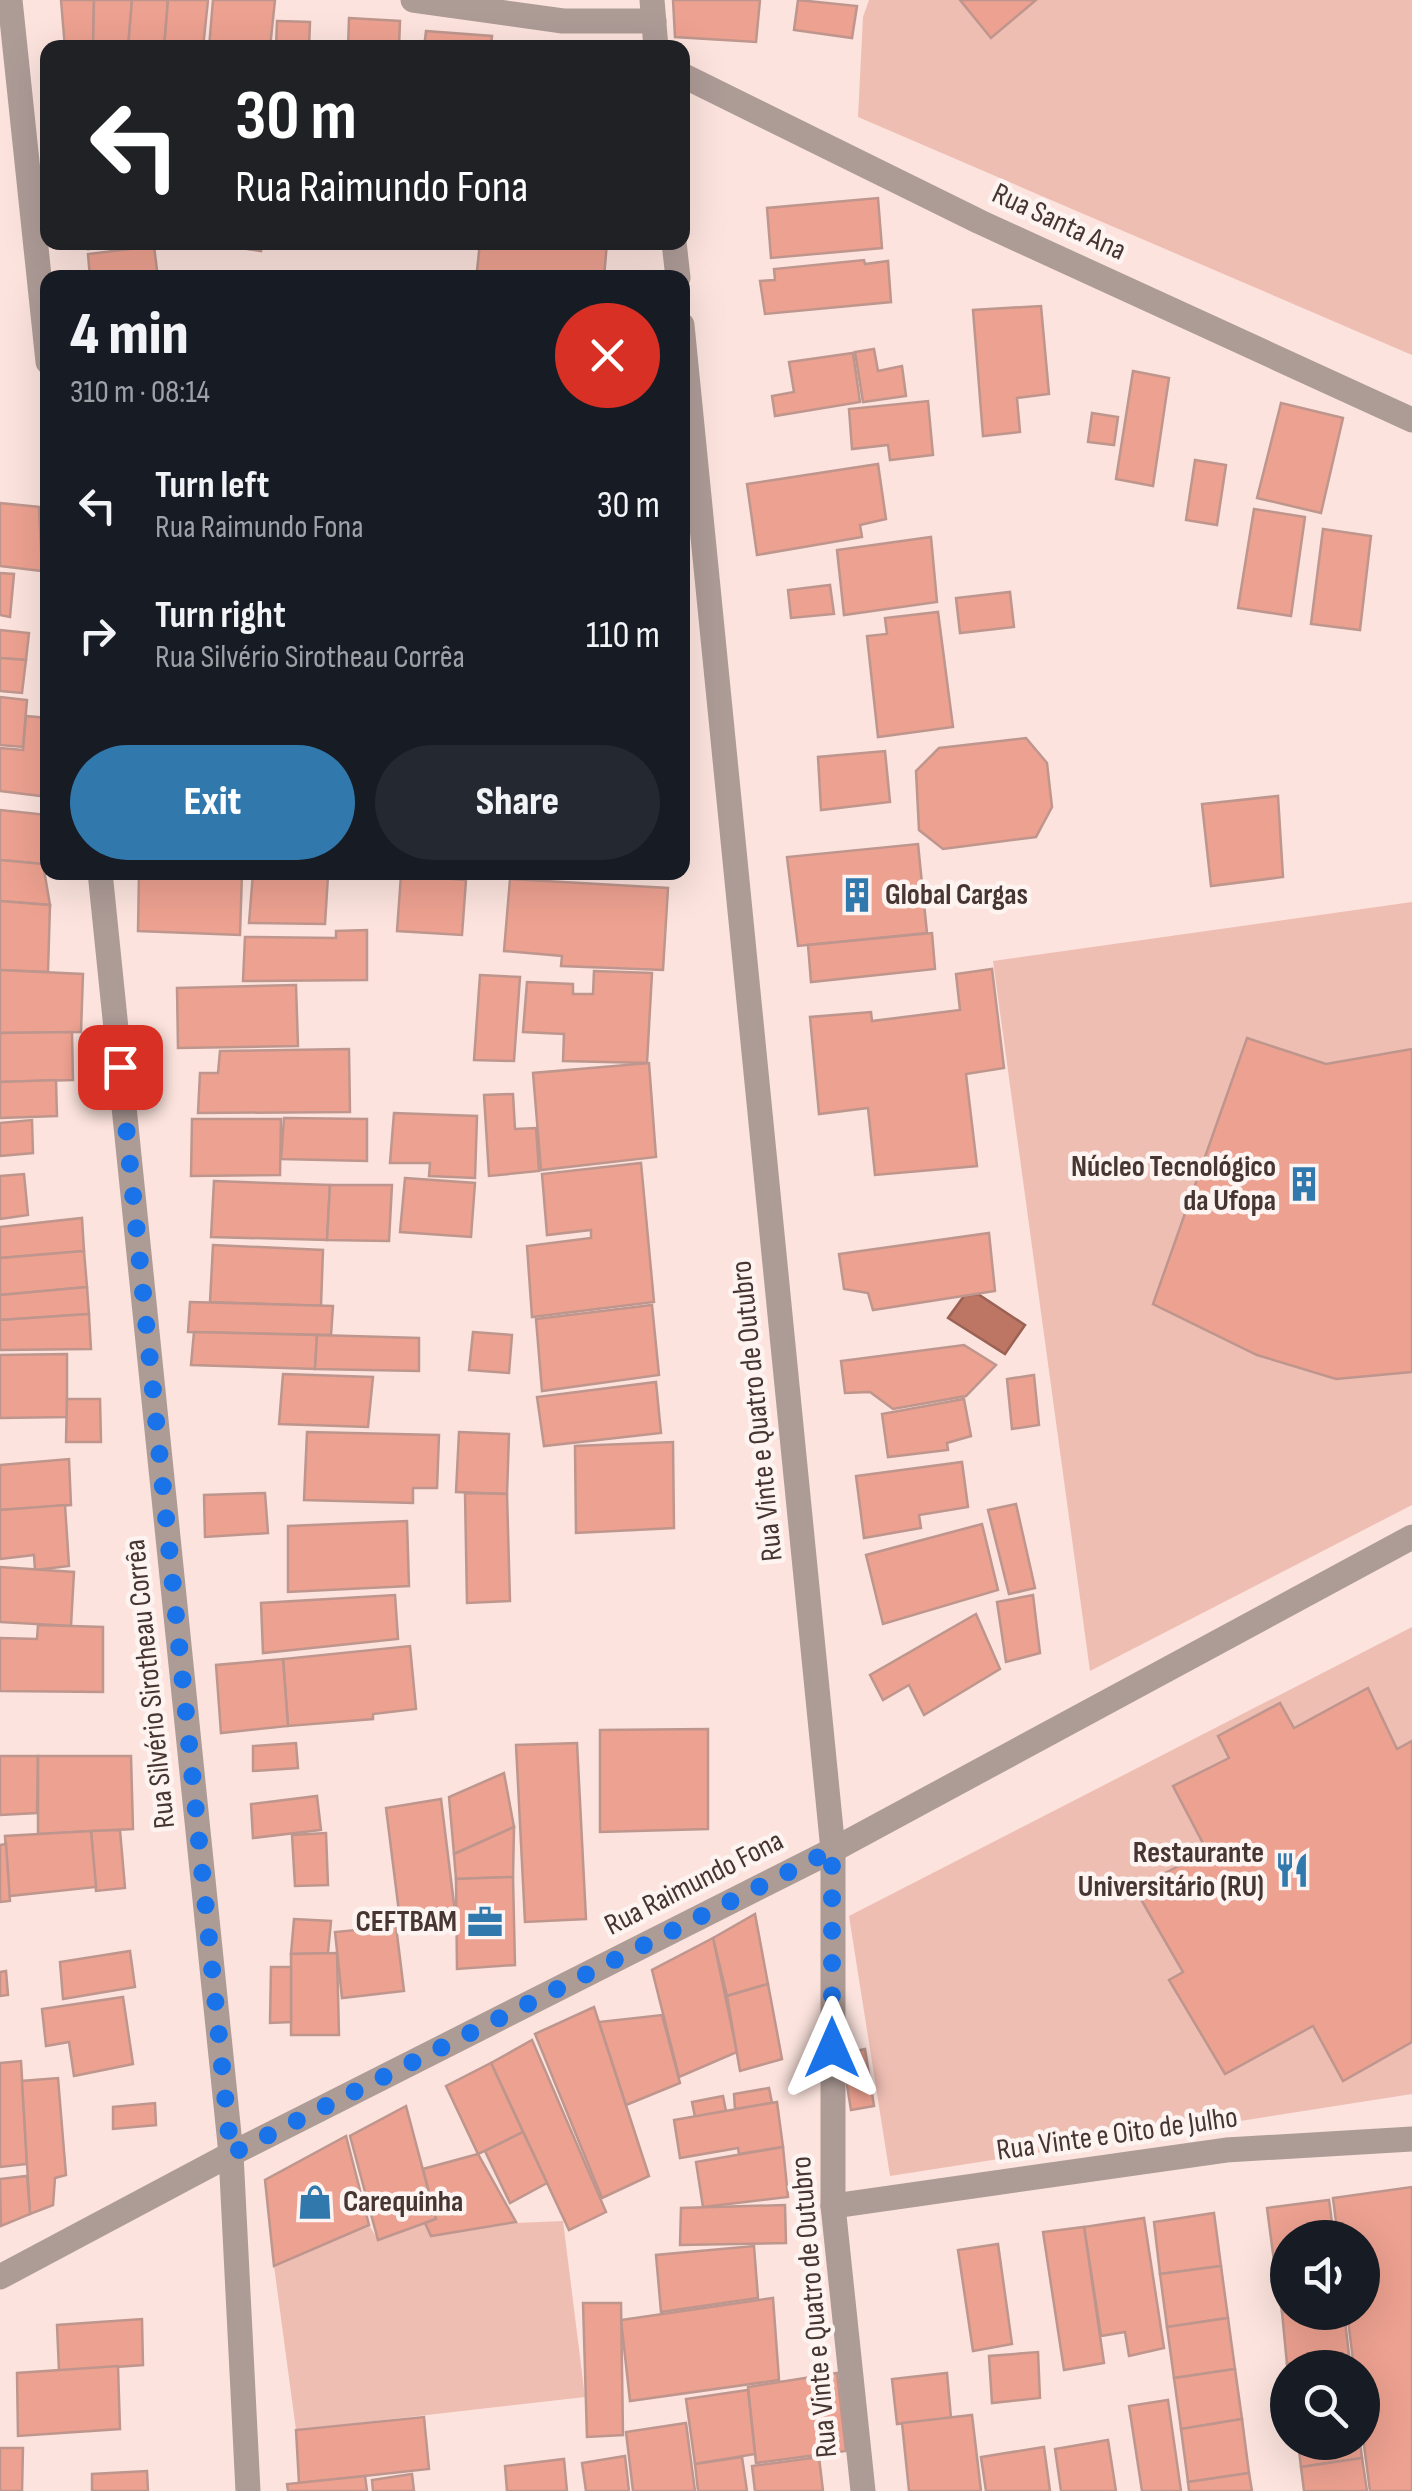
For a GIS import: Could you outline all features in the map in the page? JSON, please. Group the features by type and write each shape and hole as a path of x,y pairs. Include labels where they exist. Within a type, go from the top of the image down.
{"street":[{"path":"10,0 40,286"},
{"path":"413,0 563,21 653,11 655,40"},
{"name":"Rua Santa Ana","path":"690,79 980,222 1412,420"},
{"name":"Rua Vinte e Quatro de Outubro","path":"690,406 832,1850 833,2206 863,2491"},
{"name":"Rua Silvério Sirotheau Corrêa","path":"101,880 231,2154 248,2491"},
{"name":"Rua Raimundo Fona","path":"0,2277 231,2154 832,1850 1412,1536"},
{"name":"Rua Vinte e Oito de Julho","path":"833,2206 1226,2150 1412,2139"}],"shaded area":[{"path":"869,0 1412,0 1412,355 858,117 863,17"},
{"path":"1412,902 1412,1505 1090,1671 993,961"},
{"path":"978,1294 1025,1325 1005,1354 948,1318 964,1296"},
{"path":"1412,1627 1412,2094 890,2176 849,1916"},
{"path":"563,2221 585,2397 296,2430 274,2266 369,2225 378,2240 425,2223 431,2236 516,2223"}],"building":[{"path":"61,0 94,0 93,40 64,40"},
{"path":"94,0 132,0 129,40 93,40"},
{"path":"132,0 168,0 165,40 129,40"},
{"path":"168,0 208,0 204,40 165,40"},
{"path":"213,0 275,0 271,40 210,40"},
{"path":"673,0 760,0 756,42 675,37"},
{"path":"798,0 857,6 852,38 794,30"},
{"path":"960,0 1036,0 991,38"},
{"path":"349,18 400,21 399,40 348,40"},
{"path":"277,21 310,22 309,40 276,40"},
{"path":"426,31 492,36 492,40 425,40"},
{"path":"878,198 882,248 771,258 767,208"},
{"path":"154,250 157,270 89,270 88,254"},
{"path":"479,250 606,250 605,270 477,270"},
{"path":"864,260 865,264 888,261 891,302 765,314 760,281 775,280 774,269"},
{"path":"1041,306 1049,394 1017,398 1020,432 983,436 973,310"},
{"path":"874,349 878,371 902,366 906,396 863,402 855,352"},
{"path":"853,353 860,402 775,416 772,396 794,392 789,362"},
{"path":"1133,371 1169,378 1153,486 1116,479"},
{"path":"928,401 933,455 890,460 888,445 852,449 849,409"},
{"path":"1281,403 1343,418 1321,513 1257,498"},
{"path":"1092,413 1118,417 1114,445 1088,442"},
{"path":"1195,460 1226,465 1217,525 1186,520"},
{"path":"878,464 886,519 860,525 862,537 757,555 747,484"},
{"path":"0,503 39,507 40,571 0,566"},
{"path":"1254,509 1305,517 1291,616 1238,608"},
{"path":"1323,529 1371,536 1360,630 1311,624"},
{"path":"931,537 937,602 844,615 837,550"},
{"path":"0,573 14,574 10,617 0,615"},
{"path":"830,585 834,614 791,618 788,590"},
{"path":"1010,592 1014,627 960,633 956,598"},
{"path":"938,612 953,727 878,737 867,636 887,634 885,618"},
{"path":"0,630 29,633 26,660 0,658"},
{"path":"0,658 26,660 22,693 0,691"},
{"path":"0,697 27,700 23,747 0,745"},
{"path":"26,716 40,717 40,796 0,791 0,748 23,750"},
{"path":"1026,738 1047,763 1052,807 1036,837 943,849 919,830 916,771 939,748"},
{"path":"885,751 890,802 821,810 818,757"},
{"path":"1278,796 1283,877 1211,886 1202,804"},
{"path":"0,810 40,814 40,864 0,860"},
{"name":"Global Cargas","path":"918,844 927,933 798,946 787,857"},
{"path":"0,860 40,864 40,880 46,880 50,905 0,901"},
{"path":"139,880 242,880 240,935 138,931"},
{"path":"252,880 328,880 325,924 249,923"},
{"path":"401,880 466,880 462,935 397,931"},
{"path":"510,880 668,888 663,970 561,966 562,956 504,951"},
{"path":"0,901 50,905 48,972 0,970"},
{"path":"367,930 367,980 243,981 245,937 336,938 336,931"},
{"path":"932,933 935,969 811,982 808,945"},
{"path":"992,969 1004,1068 966,1074 977,1166 875,1175 868,1108 819,1114 810,1017 871,1012 872,1021 960,1010 956,974"},
{"path":"0,970 83,974 81,1032 0,1033"},
{"path":"594,971 652,973 647,1063 563,1061 564,1034 523,1032 527,982 573,984 573,994 593,994"},
{"path":"480,975 520,977 514,1061 474,1060"},
{"path":"296,985 298,1046 178,1048 177,988"},
{"path":"72,1032 73,1080 0,1082 0,1033"},
{"name":"Núcleo Tecnológico da Ufopa","path":"1247,1038 1326,1064 1412,1049 1412,1372 1336,1379 1257,1355 1153,1304"},
{"path":"349,1049 350,1112 198,1113 200,1073 218,1073 220,1051"},
{"path":"649,1063 656,1157 541,1170 533,1073"},
{"path":"56,1080 57,1116 0,1118 0,1082"},
{"path":"513,1094 515,1129 536,1128 539,1171 489,1176 484,1095"},
{"path":"394,1113 477,1116 475,1178 429,1176 430,1163 390,1163"},
{"path":"284,1118 367,1119 367,1161 281,1159"},
{"path":"192,1119 281,1119 280,1175 191,1176"},
{"path":"32,1120 33,1153 0,1156 0,1123"},
{"path":"641,1163 654,1302 532,1317 527,1246 591,1238 591,1230 547,1235 542,1174"},
{"path":"24,1174 28,1215 0,1219 0,1176"},
{"path":"405,1178 475,1183 471,1237 400,1232"},
{"path":"214,1181 330,1185 327,1240 211,1237"},
{"path":"330,1185 392,1185 389,1241 327,1240"},
{"path":"82,1218 84,1251 0,1258 0,1227"},
{"path":"989,1233 995,1291 873,1310 868,1293 844,1289 839,1254"},
{"path":"213,1245 323,1250 321,1306 210,1302"},
{"path":"84,1251 87,1287 0,1295 0,1258"},
{"path":"87,1287 89,1314 0,1320 0,1295"},
{"path":"190,1302 333,1306 331,1335 188,1332"},
{"path":"652,1305 659,1375 542,1391 536,1319"},
{"path":"89,1314 91,1349 0,1350 0,1320"},
{"path":"194,1332 317,1335 315,1369 191,1365"},
{"path":"473,1332 512,1335 509,1373 469,1370"},
{"path":"317,1335 419,1338 419,1371 315,1369"},
{"path":"964,1345 996,1365 966,1396 893,1409 870,1392 845,1393 841,1361"},
{"path":"67,1354 67,1417 0,1418 0,1355"},
{"path":"283,1374 373,1377 368,1427 279,1424"},
{"path":"1034,1375 1039,1425 1012,1429 1007,1379"},
{"path":"656,1382 661,1433 544,1446 537,1397"},
{"path":"67,1399 100,1399 101,1442 66,1442"},
{"path":"964,1399 971,1436 947,1443 948,1450 888,1457 882,1414"},
{"path":"307,1432 439,1435 437,1488 413,1488 413,1503 304,1500"},
{"path":"459,1432 509,1434 507,1494 456,1492"},
{"path":"673,1442 674,1528 576,1533 575,1446"},
{"path":"69,1459 71,1505 0,1510 0,1465"},
{"path":"962,1462 968,1507 919,1515 921,1528 864,1538 856,1476"},
{"path":"265,1493 268,1533 205,1537 204,1495"},
{"path":"465,1493 507,1494 510,1601 467,1603"},
{"path":"1016,1504 1035,1588 1009,1594 988,1510"},
{"path":"65,1505 69,1566 35,1570 34,1555 0,1559 0,1510"},
{"path":"407,1521 409,1586 288,1592 288,1526"},
{"path":"982,1524 998,1590 883,1624 866,1555"},
{"path":"0,1567 74,1572 71,1626 0,1622"},
{"path":"395,1595 398,1639 263,1653 261,1603"},
{"path":"1033,1595 1040,1653 1006,1662 997,1602"},
{"path":"976,1614 1000,1669 924,1715 909,1685 883,1700 870,1675"},
{"path":"38,1625 103,1627 103,1692 0,1691 0,1638 37,1639"},
{"path":"410,1646 416,1709 373,1714 373,1719 288,1726 283,1659"},
{"path":"283,1659 288,1726 221,1733 216,1665"},
{"name":"Restaurante Universitário (RU)","path":"1368,1688 1397,1749 1412,1741 1412,2042 1343,2081 1313,2026 1225,2074 1169,1980 1183,1972 1135,1889 1207,1851 1173,1786 1229,1758 1218,1736 1280,1703 1294,1728"},
{"path":"708,1729 708,1829 600,1832 600,1730"},
{"path":"296,1743 298,1768 253,1771 253,1746"},
{"path":"577,1743 586,1919 525,1922 516,1745"},
{"path":"0,1756 38,1756 37,1813 0,1815"},
{"path":"38,1756 131,1756 133,1829 38,1834"},
{"path":"504,1773 514,1827 454,1854 449,1797"},
{"path":"317,1796 321,1830 253,1838 251,1804"},
{"path":"441,1799 456,1920 401,1928 386,1808"},
{"path":"514,1827 513,1877 456,1879 454,1854"},
{"path":"120,1830 125,1888 96,1891 91,1831"},
{"path":"91,1831 96,1887 9,1896 5,1836"},
{"path":"326,1833 328,1885 295,1886 292,1835"},
{"path":"6,1844 10,1901 0,1902 0,1845"},
{"name":"CEFTBAM","path":"513,1877 515,1965 457,1969 456,1879"},
{"path":"755,1914 768,1984 727,1996 713,1938"},
{"path":"294,1919 331,1921 328,1953 291,1954"},
{"path":"396,1926 404,1991 342,1998 335,1932"},
{"path":"713,1938 737,2052 679,2077 652,1970"},
{"path":"130,1951 135,1987 63,1999 60,1962"},
{"path":"337,1953 339,2035 291,2035 291,1954"},
{"path":"271,1967 291,1967 291,2022 270,2023"},
{"path":"6,1971 8,1995 0,1996 0,1972"},
{"path":"768,1984 782,2059 740,2071 727,1996"},
{"path":"123,1997 133,2064 74,2076 69,2042 46,2046 42,2009"},
{"path":"594,2007 649,2176 602,2198 535,2034"},
{"path":"662,2015 680,2083 626,2105 599,2022"},
{"path":"532,2040 606,2212 569,2230 491,2063"},
{"path":"865,2049 874,2106 851,2110 842,2054"},
{"path":"21,2061 27,2164 0,2167 0,2063"},
{"path":"491,2063 523,2132 478,2154 446,2086"},
{"path":"58,2078 66,2175 55,2178 53,2205 30,2214 22,2081"},
{"path":"769,2088 772,2103 735,2109 734,2094"},
{"path":"723,2096 726,2111 695,2117 692,2102"},
{"path":"777,2102 783,2147 739,2154 738,2148 680,2158 674,2120"},
{"path":"155,2103 156,2125 113,2129 113,2107"},
{"path":"406,2106 436,2219 378,2240 350,2136"},
{"path":"523,2132 547,2183 510,2203 485,2151"},
{"name":"Carequinha","path":"346,2136 369,2225 274,2266 265,2180"},
{"path":"783,2147 788,2197 703,2207 696,2162"},
{"path":"478,2154 516,2222 431,2236 425,2223 436,2219 423,2169"},
{"path":"27,2176 30,2214 1,2226 0,2179"},
{"path":"1412,2187 1412,2491 1370,2491 1366,2460 1380,2460 1380,2350 1352,2350 1349,2330 1380,2330 1380,2220 1336,2220 1333,2198"},
{"path":"1329,2200 1332,2220 1270,2220 1270,2231 1267,2208"},
{"path":"785,2205 786,2243 680,2245 681,2208"},
{"path":"1214,2213 1221,2266 1160,2274 1154,2222"},
{"path":"1144,2218 1164,2348 1129,2356 1125,2332 1101,2336 1084,2227"},
{"path":"1084,2227 1104,2363 1064,2370 1043,2232"},
{"path":"998,2244 1012,2344 973,2351 958,2250"},
{"path":"754,2246 758,2298 661,2312 656,2255"},
{"path":"1221,2266 1228,2318 1167,2327 1160,2274"},
{"path":"773,2298 779,2380 630,2401 621,2320"},
{"path":"583,2303 621,2303 623,2435 587,2437"},
{"path":"1228,2318 1235,2369 1174,2378 1167,2327"},
{"path":"142,2319 143,2365 59,2371 57,2325"},
{"path":"1284,2330 1346,2330 1348,2350 1286,2350"},
{"path":"1038,2352 1040,2398 992,2403 989,2356"},
{"path":"118,2366 120,2429 18,2436 17,2373"},
{"path":"1235,2369 1242,2419 1181,2429 1174,2378"},
{"path":"837,2373 846,2451 756,2463 748,2387"},
{"path":"947,2373 951,2418 897,2424 892,2379"},
{"path":"748,2390 755,2454 695,2464 686,2399"},
{"path":"1168,2400 1181,2491 1142,2491 1129,2406"},
{"path":"972,2415 981,2491 909,2491 902,2423"},
{"path":"424,2417 429,2469 299,2483 296,2430"},
{"path":"1242,2419 1249,2473 1188,2482 1181,2429"},
{"path":"686,2423 695,2491 633,2491 626,2432"},
{"path":"1108,2440 1116,2491 1061,2491 1055,2449"},
{"path":"1044,2447 1050,2491 986,2491 981,2457"},
{"path":"0,2448 23,2448 22,2491 0,2491"},
{"path":"625,2456 629,2491 586,2491 582,2463"},
{"path":"742,2457 747,2491 698,2491 695,2464"},
{"path":"819,2457 823,2491 755,2491 752,2466"},
{"path":"564,2459 567,2491 507,2491 505,2466"},
{"path":"1300,2460 1348,2460 1301,2467"},
{"path":"1362,2460 1367,2491 1304,2491 1301,2467"},
{"path":"147,2471 148,2491 92,2491 92,2474"},
{"path":"1249,2473 1252,2491 1189,2491 1188,2482"},
{"path":"412,2474 414,2491 373,2491 372,2480"},
{"path":"365,2476 367,2491 288,2491 287,2484"}],"place":[{"name":"Global Cargas","path":"857,895"},
{"name":"Núcleo Tecnológico da Ufopa","path":"1304,1184"},
{"name":"Restaurante Universitário (RU)","path":"1292,1870"},
{"name":"CEFTBAM","path":"485,1922"},
{"name":"Carequinha","path":"315,2202"}],"route":[{"path":"120,1067 231,2154 832,1850 832,2048"}]}
